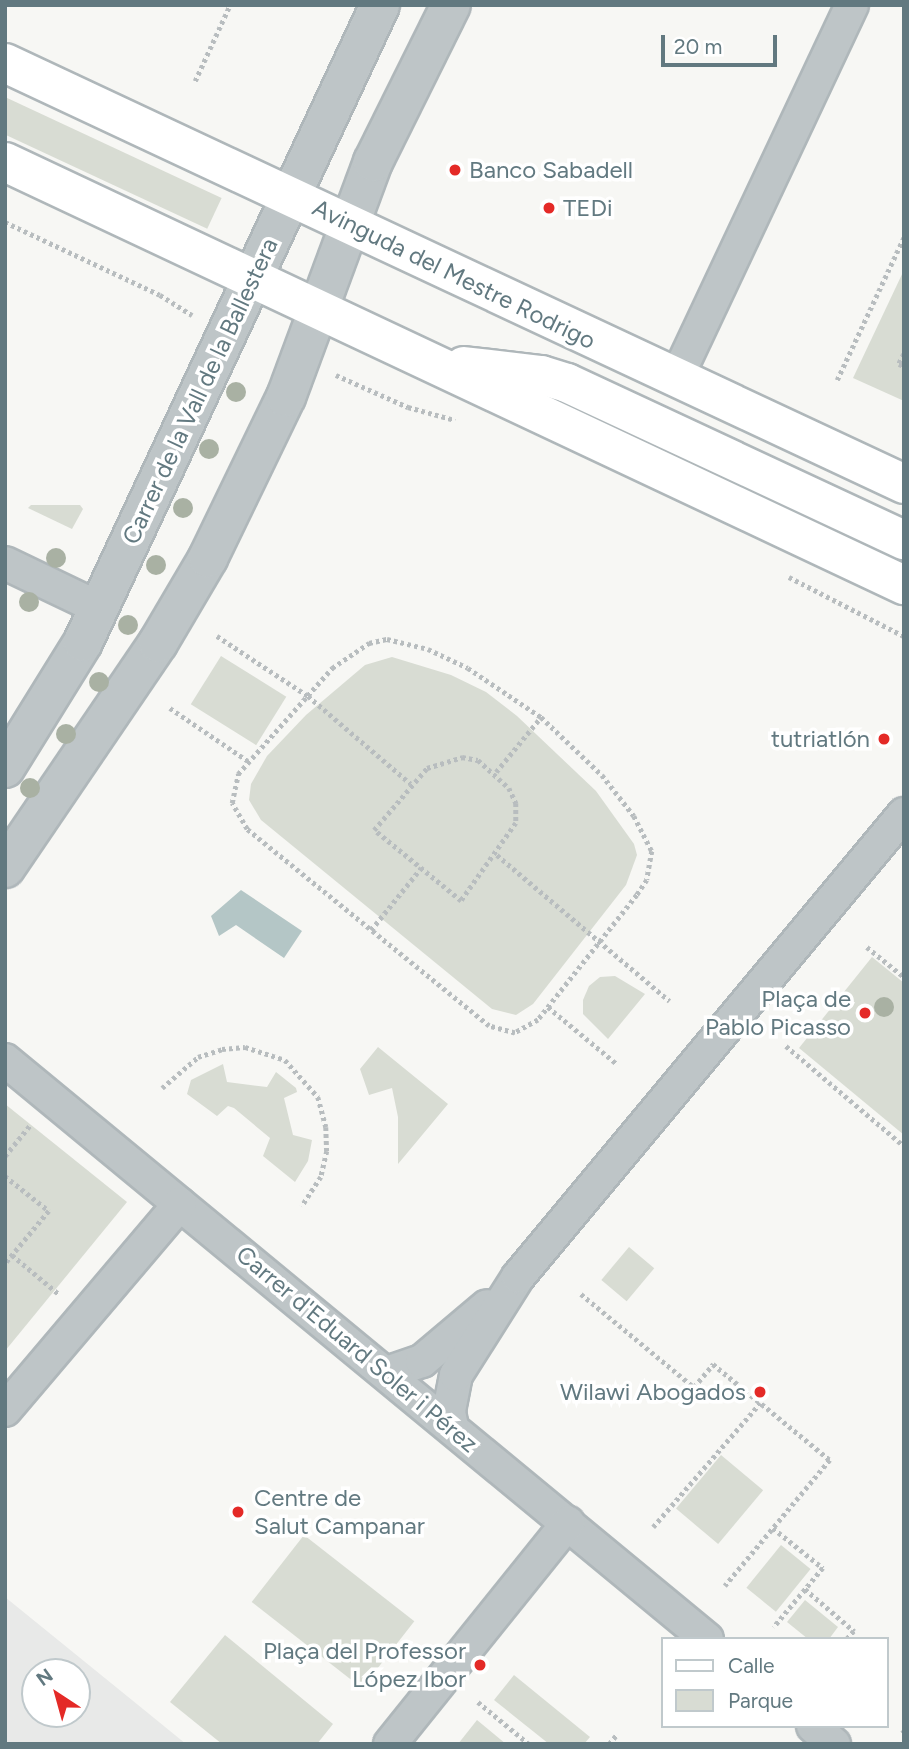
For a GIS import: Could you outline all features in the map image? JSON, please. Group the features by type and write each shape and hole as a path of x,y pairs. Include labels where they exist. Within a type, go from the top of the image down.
{"main road":[{"name":"Avinguda del Mestre Rodrigo","path":"5,63 290,194 349,225 904,484"},
{"name":"Avinguda del Mestre Rodrigo","path":"5,162 904,584"},
{"name":"Avinguda del Mestre Rodrigo","path":"428,360 541,374 566,383 904,540"}],"street":[{"name":"Carrer de la Vall de la Ballestera","path":"5,768 62,683 99,608 380,5"},
{"path":"5,868 158,643 208,558 286,397 373,162 451,5"},
{"path":"676,379 852,5"},
{"path":"5,563 99,608"},
{"path":"452,1427 449,1402 456,1375 519,1277 904,814"},
{"name":"Carrer d'Eduard Soler i Pérez","path":"5,1060 705,1637"},
{"path":"5,1410 180,1204"},
{"path":"387,1373 422,1361 519,1277"},
{"path":"390,1744 568,1524"},
{"path":"815,1728 834,1744"}],"path":[{"path":"195,81 230,5"},
{"path":"5,222 160,295 198,318"},
{"path":"837,380 904,237"},
{"path":"904,354 899,364 904,366"},
{"path":"365,388 460,422"},
{"path":"784,575 904,636"},
{"path":"217,636 308,696 411,784"},
{"path":"387,639 428,649 468,668 541,718 603,775 634,816 653,851 646,880 600,942 532,1024 515,1034 489,1026 238,817 233,788 248,761 308,696 352,652 387,639"},
{"path":"170,708 248,761"},
{"path":"496,772 541,718"},
{"path":"462,757 496,772 516,803 516,823 497,855 461,901 374,830 427,768 462,757"},
{"path":"497,855 670,1001"},
{"path":"371,930 421,868"},
{"path":"867,947 904,977"},
{"path":"548,1007 617,1064"},
{"path":"786,1046 904,1146"},
{"path":"162,1088 198,1057 222,1049 267,1052 304,1076 318,1097 327,1151 321,1177 302,1206"},
{"path":"5,1156 35,1118"},
{"path":"5,1176 48,1211 5,1264"},
{"path":"12,1255 61,1295"},
{"path":"581,1294 694,1387 713,1364 830,1460 725,1586"},
{"path":"653,1527 760,1403"},
{"path":"774,1528 823,1568 774,1627"},
{"path":"805,1589 854,1631 849,1637"},
{"path":"478,1702 529,1744"},
{"path":"609,1744 617,1734"}],"shaded area":[{"path":"241,890 302,931 284,958 236,925 219,936 211,916"},
{"path":"5,1597 80,1658 21,1658 21,1728 91,1728 91,1667 186,1744 5,1744"}],"green space":[{"path":"5,97 222,198 207,229 5,135"},
{"path":"904,270 904,401 853,378"},
{"path":"31,505 80,505 83,509 72,529 28,508"},
{"path":"221,656 286,697 256,745 191,704"},
{"path":"392,657 451,675 486,692 517,716 596,791 634,844 637,855 626,885 533,1004 516,1015 492,1009 261,820 249,800 251,784 267,756 306,715 365,665"},
{"path":"872,957 904,983 904,1135 799,1048"},
{"path":"615,976 645,994 608,1039 583,1014 583,1000 589,986 600,977"},
{"path":"378,1047 448,1104 398,1164 398,1117 392,1088 369,1095 360,1069"},
{"path":"223,1064 227,1082 267,1087 276,1072 296,1088 297,1092 284,1098 293,1135 312,1140 308,1161 295,1182 263,1156 270,1138 234,1108 228,1106 217,1116 187,1094 191,1080"},
{"path":"5,1104 127,1202 5,1351"},
{"path":"629,1247 654,1268 627,1301 601,1280"},
{"path":"721,1455 763,1490 718,1544 676,1509"},
{"path":"304,1535 414,1621 362,1688 252,1602"},
{"path":"781,1545 811,1569 776,1612 746,1588"},
{"path":"805,1600 838,1627 830,1637 806,1637 787,1622"},
{"path":"225,1635 333,1724 317,1744 222,1744 170,1702"},
{"path":"514,1675 590,1737 584,1744 549,1744 494,1700"},
{"path":"477,1720 506,1744 458,1744"}],"place":[{"name":"Banco Sabadell","path":"455,170"},
{"name":"TEDi","path":"549,208"},
{"name":"tutriatlón","path":"884,739"},
{"name":"Plaça de Pablo Picasso","path":"865,1013"},
{"name":"Wilawi Abogados","path":"760,1392"},
{"name":"Centre de Salut Campanar","path":"238,1512"},
{"name":"Plaça del Professor López Ibor","path":"480,1665"}]}
